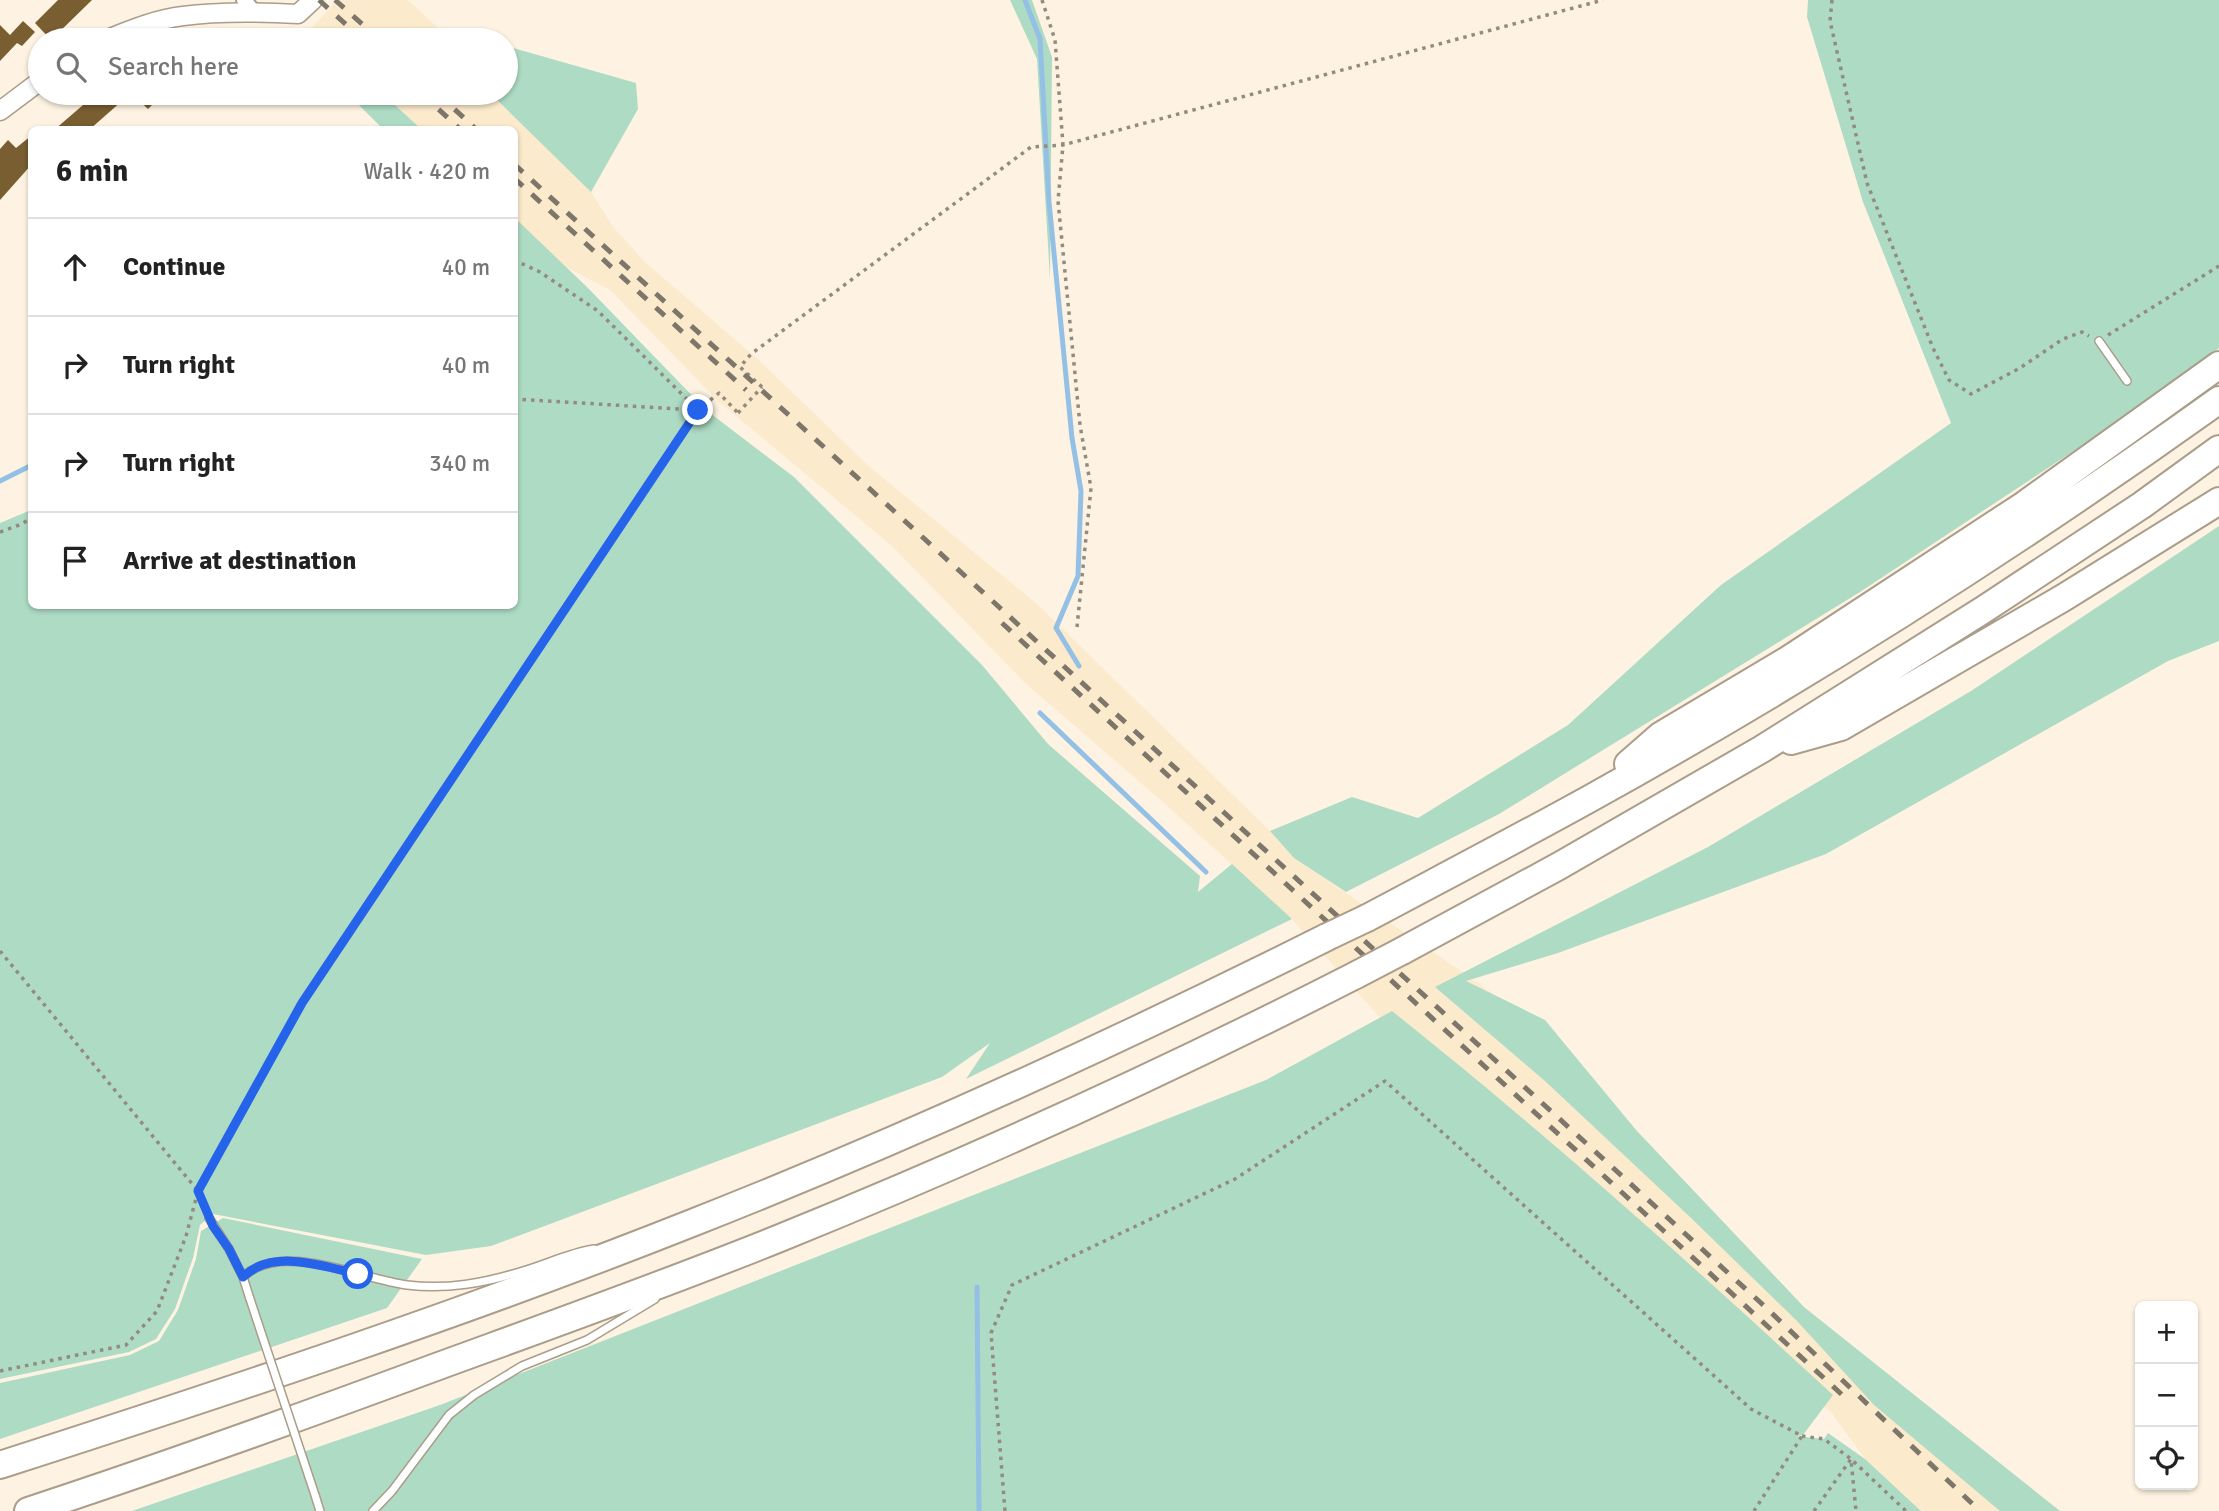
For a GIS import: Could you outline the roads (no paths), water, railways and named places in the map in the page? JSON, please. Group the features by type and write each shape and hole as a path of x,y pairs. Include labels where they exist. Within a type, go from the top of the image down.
{"highway":[{"path":"1590,798 1660,736 1786,661 1906,584 2108,447 2219,365"},
{"path":"0,1465 295,1368 646,1241 833,1166 986,1099 1232,984 1367,918 1590,798 1750,706 2013,540 2219,400"},
{"path":"29,1511 332,1405 706,1267 875,1198 1028,1131 1279,1013 1402,951 1559,866 1762,749 1983,610 2142,505 2219,449"},
{"path":"1762,749 1841,727 2063,598 2219,501"}],"street":[{"path":"134,28 182,16 248,6 298,14 313,0"},
{"path":"0,111 28,90"}],"lane":[{"path":"2099,341 2127,381"},
{"path":"209,1218 243,1277 320,1511"},
{"path":"243,1277 260,1265 311,1263 404,1285 455,1287 524,1271 578,1251 646,1241"},
{"path":"670,1289 706,1267"},
{"path":"373,1511 392,1492 449,1415 474,1395 522,1366 587,1340 658,1297"}],"waterway":[{"path":"1025,0 1040,39 1049,202 1072,438 1081,491 1078,576 1056,628 1079,666"},
{"path":"0,481 28,467"},
{"path":"1040,713 1206,872"},
{"path":"977,1287 979,1511"}],"railway":[{"path":"319,0 350,28"},
{"path":"335,0 366,28"},
{"path":"434,105 457,126"},
{"path":"450,105 473,126"},
{"path":"518,168 1761,1303 1980,1511"},
{"path":"518,182 746,390"},
{"path":"1002,623 1850,1402"}]}
